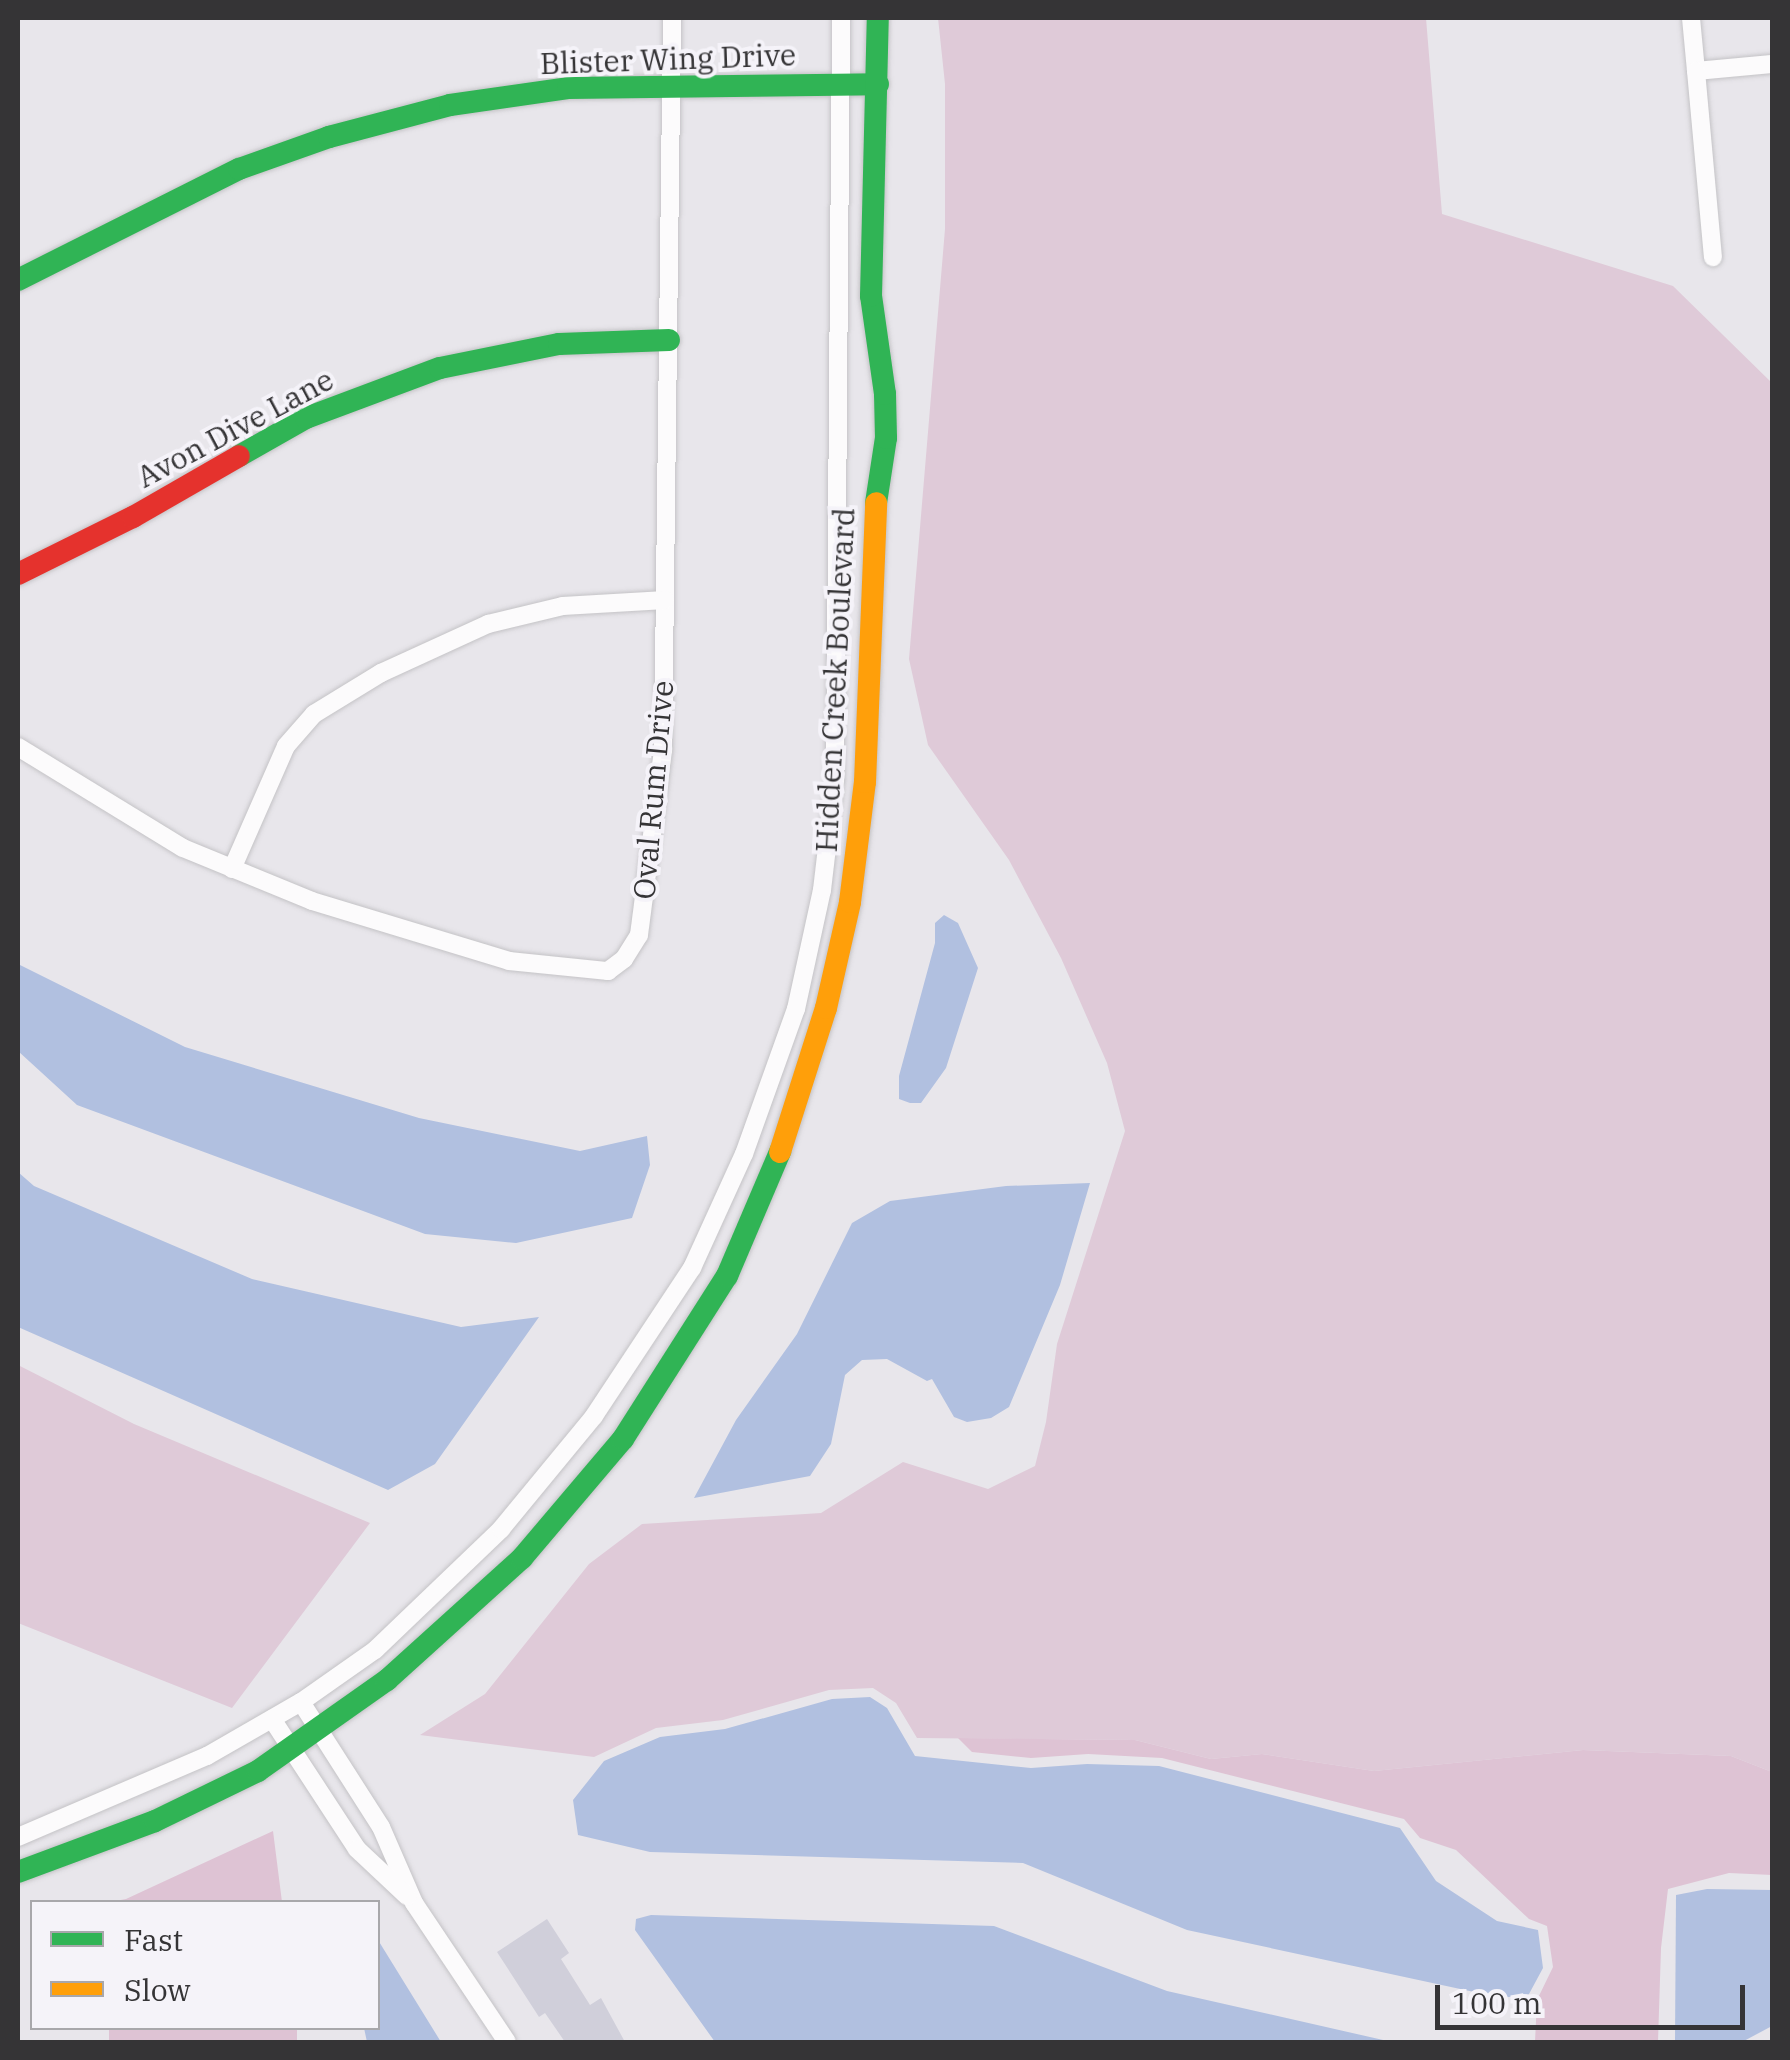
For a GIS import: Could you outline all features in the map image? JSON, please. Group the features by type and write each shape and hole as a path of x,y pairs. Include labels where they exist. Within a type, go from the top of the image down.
{"street":[{"name":"Oval Rum Drive","path":"18,748 183,848 312,901 509,960 608,971 624,960 640,935 663,750 672,18"},
{"name":"Hidden Creek Boulevard","path":"18,1837 207,1756 301,1702 375,1650 501,1528 594,1416 692,1268 744,1154 796,1009 822,890 834,780 840,18"},
{"name":"Hidden Creek Boulevard","path":"18,1872 155,1821 290,1749 387,1680 522,1558 624,1439 726,1276 774,1172 800,1101 850,902 865,782 876,498 886,438 871,296 878,18"},
{"path":"1691,18 1713,257"},
{"path":"1696,72 1772,64"},
{"name":"Blister Wing Drive","path":"18,280 239,169 329,137 450,105 568,88 878,84"},
{"name":"Avon Dive Lane","path":"18,574 133,517 306,418 369,392 440,368 559,344 668,340"},
{"path":"232,868 286,746 314,714 381,673 488,624 563,606 665,600"},
{"path":"301,1702 381,1827 414,1903 506,2042"},
{"path":"272,1719 357,1849 414,1903"}],"shaded area":[{"path":"938,18 1426,18 1442,214 1673,286 1772,383 1772,1772 1731,1756 1583,1750 1374,1771 1262,1754 1211,1759 1135,1740 917,1738 896,1703 873,1688 829,1690 723,1720 656,1728 594,1757 420,1735 485,1694 589,1564 642,1524 821,1513 903,1462 988,1489 1035,1466 1046,1422 1057,1344 1125,1131 1107,1063 1061,958 1009,860 928,745 909,659 945,229 945,84"},
{"path":"18,1365 134,1424 370,1523 232,1708 18,1623"},
{"path":"958,1738 1135,1740 1211,1759 1262,1754 1374,1771 1583,1750 1731,1756 1772,1772 1772,1875 1729,1873 1668,1889 1661,1948 1658,2042 1535,2042 1537,2000 1553,1967 1547,1926 1529,1919 1456,1850 1420,1838 1404,1819 1162,1758 1088,1754 1031,1758 972,1752"},
{"path":"273,1831 282,1900 121,1900"},
{"path":"109,2030 297,2030 297,2042 109,2042"}],"water":[{"path":"944,915 958,923 978,968 946,1068 921,1103 910,1103 899,1099 899,1076 935,943 935,923"},
{"path":"18,964 185,1047 419,1118 580,1151 647,1136 650,1165 632,1218 516,1243 425,1234 77,1105 18,1051"},
{"path":"18,1172 34,1186 252,1279 461,1327 539,1317 435,1464 388,1490 18,1327"},
{"path":"1090,1183 1060,1285 1009,1407 991,1418 967,1422 954,1417 932,1379 927,1381 887,1359 862,1360 845,1375 831,1444 810,1476 694,1498 736,1420 797,1334 852,1223 890,1201 1006,1186"},
{"path":"870,1697 887,1708 915,1756 1031,1768 1087,1764 1159,1766 1400,1828 1436,1881 1497,1921 1538,1930 1543,1968 1529,1994 1502,1998 1187,1930 1023,1863 650,1852 578,1835 573,1800 604,1761 660,1737 725,1729 832,1699"},
{"path":"1707,1889 1772,1890 1772,2026 1742,2042 1675,2042 1676,1895"},
{"path":"651,1915 994,1926 1167,1991 1392,2042 715,2042 635,1930 636,1919"},
{"path":"380,1943 441,2042 367,2042 364,2030 380,2030"}],"building":[{"path":"547,1919 569,1953 561,1959 590,2005 601,1998 625,2042 565,2042 545,2013 539,2017 497,1952"}],"traffic: fast":[{"path":"876,503 886,438 885,394 871,296 878,18"},
{"path":"18,280 239,169 329,137 450,105 568,88 878,84"},
{"path":"239,456 306,418 440,368 559,344 669,340"},
{"path":"18,1872 155,1821 258,1771 387,1680 522,1558 623,1439 727,1276 780,1152"}],"traffic: slow":[{"path":"780,1152 826,1008 850,902 865,782 876,503"}],"traffic: jam":[{"path":"18,574 133,517 239,456"}]}
